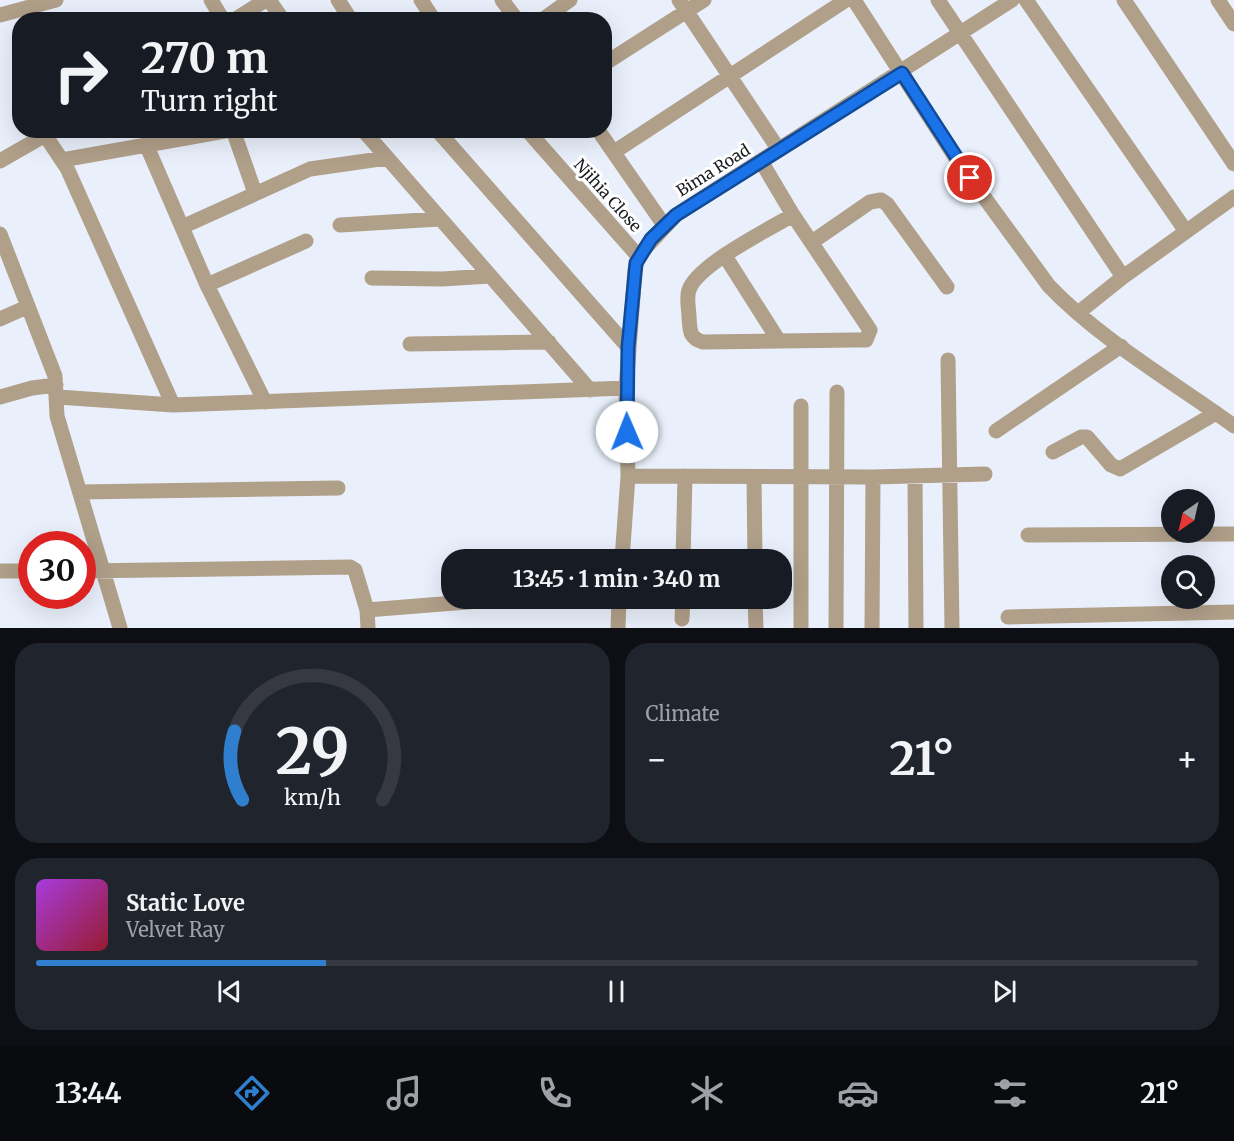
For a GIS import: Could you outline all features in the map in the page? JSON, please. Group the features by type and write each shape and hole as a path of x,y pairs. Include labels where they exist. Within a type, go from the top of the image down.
{"street":[{"path":"0,15 20,5 56,0"},
{"path":"248,12 268,0"},
{"path":"553,12 570,0"},
{"path":"612,58 683,6 704,0"},
{"path":"614,152 846,0"},
{"path":"854,0 957,160 1049,286 1078,313 1121,346 1234,426"},
{"path":"938,0 1123,277"},
{"name":"Bima Road","path":"623,549 628,476 626,388 628,347 634,270 638,256 664,225 1012,0"},
{"path":"1026,0 1185,230"},
{"path":"1124,0 1234,164"},
{"path":"1218,0 1234,24"},
{"path":"683,6 778,150"},
{"path":"0,161 41,138"},
{"path":"52,138 173,405"},
{"path":"62,160 183,138"},
{"path":"235,138 255,193"},
{"path":"370,138 590,390"},
{"path":"444,138 628,347"},
{"name":"Njihia Close","path":"534,138 638,256"},
{"path":"604,138 664,225"},
{"path":"146,144 207,285 265,402"},
{"path":"182,227 310,169 387,158"},
{"path":"761,161 793,215 870,330 870,335 866,340 703,342 695,340 690,334 688,292 701,273 793,215"},
{"path":"1078,313 1185,230 1234,197"},
{"path":"812,242 870,202 882,200 947,287"},
{"path":"340,225 440,219"},
{"path":"0,234 57,391 57,416 105,571 120,628"},
{"path":"207,285 306,241"},
{"path":"725,256 779,341"},
{"path":"372,278 442,279 490,276"},
{"path":"0,319 27,307"},
{"path":"410,344 549,342"},
{"path":"996,431 1121,346"},
{"path":"948,360 952,628"},
{"path":"0,397 32,388 173,405 626,388"},
{"path":"836,628 837,392"},
{"path":"801,406 801,628"},
{"path":"1053,452 1081,437 1087,438 1111,465 1120,469 1216,413"},
{"path":"628,476 873,477 985,474"},
{"path":"683,549 685,476"},
{"path":"915,476 916,628"},
{"path":"754,477 755,549"},
{"path":"872,628 873,477"},
{"path":"80,492 339,488"},
{"path":"1028,535 1234,534"},
{"path":"96,571 350,567 355,570 367,610 368,628"},
{"path":"0,571 18,571"},
{"path":"367,610 441,604"},
{"path":"618,628 619,609"},
{"path":"682,609 682,619"},
{"path":"755,609 756,628"},
{"path":"1008,617 1234,612"}],"route":[{"path":"627,432 626,388 634,270 638,256 651,239 676,215 902,73 970,178"}]}
